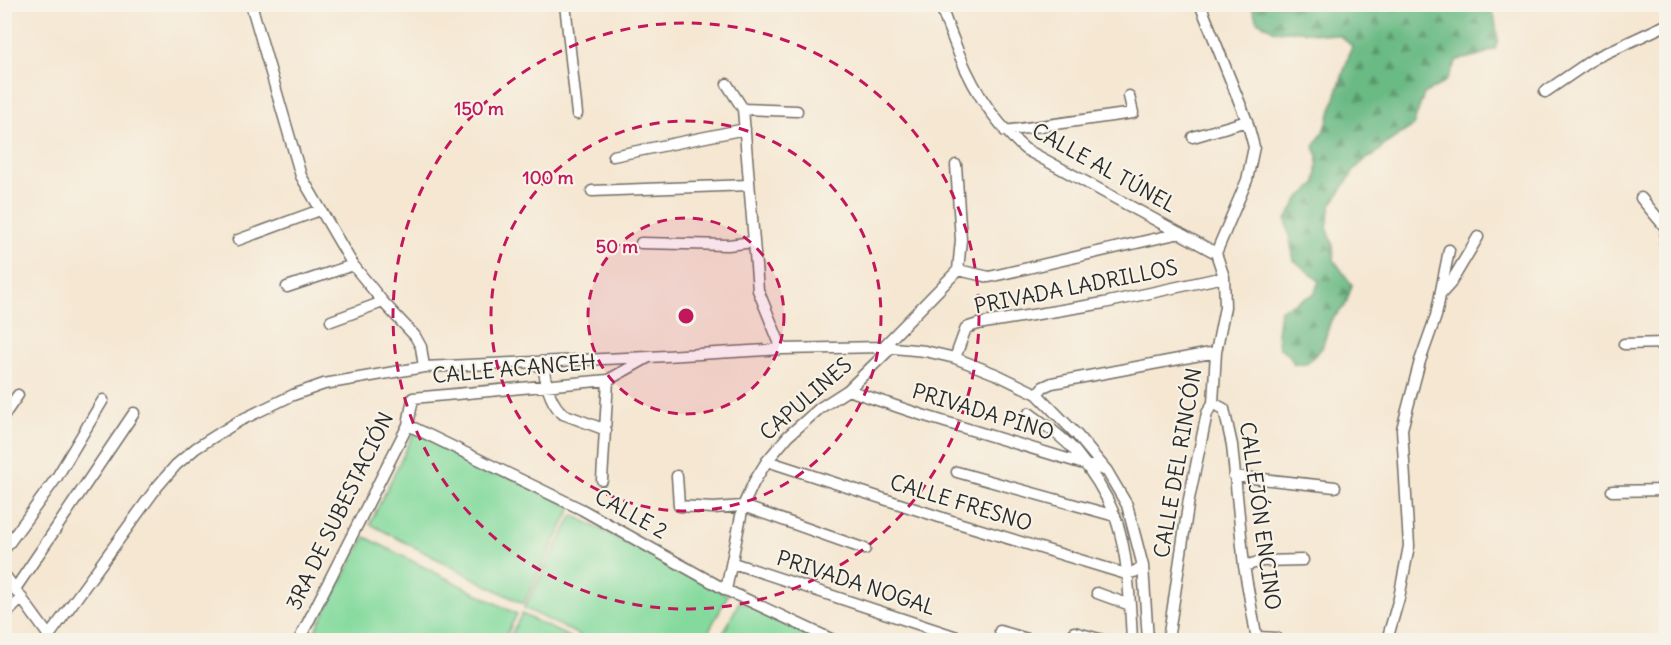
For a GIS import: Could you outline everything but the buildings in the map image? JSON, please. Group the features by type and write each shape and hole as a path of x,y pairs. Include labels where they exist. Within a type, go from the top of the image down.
{"street":[{"path":"251,4 302,176 353,265 415,336 421,347 424,367"},
{"path":"565,4 577,114"},
{"name":"CALLE AL TÚNEL","path":"942,4 962,64 986,105 1005,131 1025,149 1216,253"},
{"path":"1200,4 1247,121 1254,147 1247,180 1216,253"},
{"path":"1545,92 1595,58 1666,25"},
{"path":"727,84 742,108 758,290 782,349"},
{"path":"1005,131 1133,113 1130,96"},
{"path":"742,108 797,111"},
{"path":"1193,137 1247,121"},
{"path":"613,156 745,129"},
{"path":"956,165 961,240 958,270 989,277 1180,233"},
{"path":"592,191 749,185"},
{"path":"1641,198 1666,230 1666,245"},
{"path":"238,240 320,210"},
{"path":"1439,296 1450,284 1478,237"},
{"path":"641,243 728,245 753,242"},
{"path":"1387,640 1399,598 1409,546 1402,429 1420,361 1436,316 1449,250"},
{"name":"CALLE DEL RINCÓN","path":"1164,640 1189,499 1207,413 1213,403 1216,352 1225,307 1224,277 1216,253"},
{"path":"286,287 353,265"},
{"name":"CAPULINES","path":"726,590 743,506 767,461 788,436 820,408 848,390 958,270"},
{"name":"PRIVADA LADRILLOS","path":"955,358 966,328 978,324 1104,303 1224,277"},
{"path":"331,321 383,302"},
{"path":"1624,344 1666,343"},
{"path":"4,574 47,638 157,487 176,465 216,434 239,421 293,395 314,388 424,367 782,349 888,347 925,351 955,358 998,375 1037,394 1077,435 1107,471 1127,505 1143,566 1148,640"},
{"path":"1037,394 1043,387 1052,383 1216,352"},
{"name":"CALLE ACANCEH","path":"413,398 608,380 649,357"},
{"path":"533,362 544,370 546,386 558,410 606,430"},
{"path":"602,480 608,380"},
{"name":"PRIVADA PINO","path":"848,390 1107,471"},
{"path":"4,415 18,395"},
{"name":"3RA DE SUBESTACIÓN","path":"298,640 408,425 413,398"},
{"path":"4,550 57,477 103,400"},
{"name":"CALLEJÓN ENCINO","path":"1213,403 1224,409 1232,445 1244,566 1258,639"},
{"path":"15,589 134,413"},
{"path":"1029,413 1057,434 1084,463 1100,486 1115,516 1123,551 1132,640"},
{"name":"CALLE 2","path":"408,425 581,508 726,590 833,640"},
{"name":"CALLE FRESNO","path":"767,461 1126,574"},
{"path":"957,472 1115,516"},
{"path":"677,476 679,506 713,508 743,506 865,549"},
{"path":"1234,477 1335,487"},
{"path":"1612,491 1666,490"},
{"path":"1244,566 1262,561 1303,560"},
{"name":"PRIVADA NOGAL","path":"733,562 966,640"},
{"path":"1126,574 1143,566"},
{"path":"1097,593 1130,605"},
{"path":"4,616 22,598"},
{"path":"1000,631 1031,640"},
{"path":"1074,632 1103,640"},
{"path":"1258,639 1276,638"}],"green space":[{"path":"1251,5 1486,5 1486,8 1494,15 1498,40 1495,49 1457,60 1446,81 1424,94 1413,126 1356,168 1331,205 1327,227 1333,244 1334,260 1352,285 1345,306 1331,320 1322,348 1307,363 1294,364 1290,356 1279,347 1277,334 1280,310 1314,294 1319,281 1294,260 1286,220 1299,198 1316,184 1318,156 1314,147 1326,126 1352,46 1340,36 1300,31 1275,31 1257,21"},
{"path":"415,431 572,507 523,604 370,524"},
{"path":"573,515 728,595 704,640 589,640 524,608"},
{"path":"365,537 517,614 504,640 315,640 311,638"},
{"path":"740,600 820,640 720,640"},
{"path":"522,614 575,640 508,640"}]}
